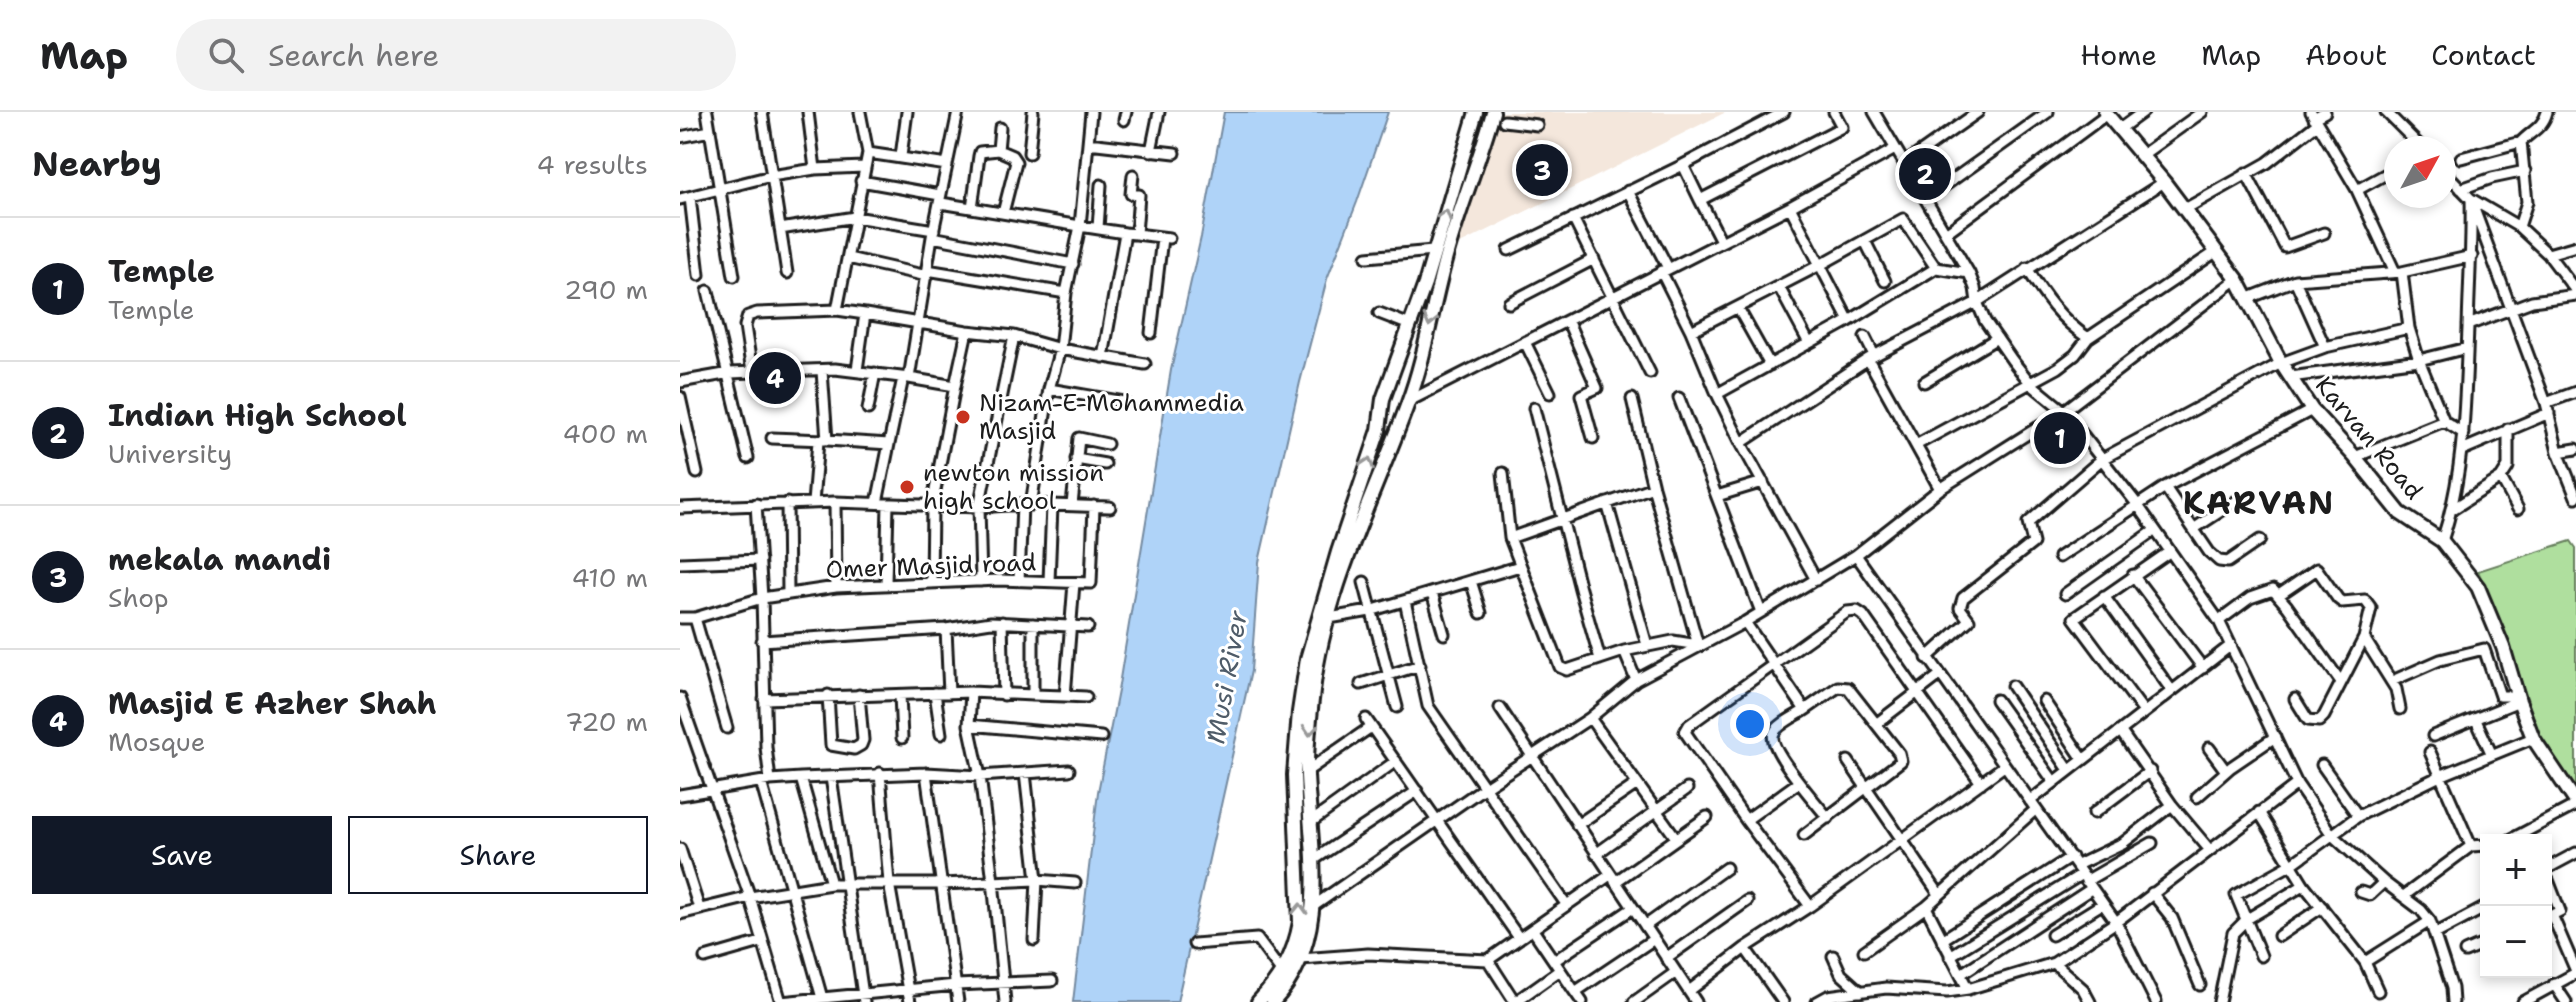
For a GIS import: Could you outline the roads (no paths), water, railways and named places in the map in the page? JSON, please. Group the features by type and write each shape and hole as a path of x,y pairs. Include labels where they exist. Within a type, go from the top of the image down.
{"street":[{"path":"707,112 734,276"},
{"path":"762,112 787,273"},
{"path":"808,112 815,169"},
{"path":"837,310 868,153 860,112"},
{"path":"901,156 907,112"},
{"path":"877,503 918,323 958,112"},
{"path":"1029,153 1033,112"},
{"path":"1019,581 1026,505 1060,349 1066,293 1080,226 1091,112"},
{"path":"1151,151 1159,112"},
{"path":"1258,1002 1301,959 1311,932 1315,905 1307,771 1314,688 1329,618 1379,430 1383,399 1410,325 1476,112"},
{"path":"1276,1000 1286,977 1300,922 1294,775 1307,659 1319,613 1357,514 1409,401 1448,250 1493,112"},
{"path":"1509,250 1784,112"},
{"path":"1700,200 1842,127 1834,112"},
{"path":"1874,112 1947,232 1969,273 1977,302 1997,338 2031,384 2064,411 2102,459 2219,621 2297,784 2332,835 2384,882 2405,895 2430,921 2452,988 2453,1002"},
{"path":"1904,164 1978,112"},
{"path":"1926,199 2048,112"},
{"path":"2121,128 2143,112"},
{"path":"2142,155 2202,112"},
{"path":"2185,209 2267,163 2314,118 2325,112"},
{"path":"2386,112 2410,136"},
{"path":"2461,158 2521,142 2539,128 2547,112"},
{"path":"1947,232 2106,113"},
{"name":"Karvan Road","path":"2106,113 2164,182 2237,279 2281,363 2312,410 2400,513 2442,541 2478,587 2503,647 2533,738 2576,804"},
{"path":"2314,118 2357,190 2399,272 2409,328 2444,421 2463,433"},
{"path":"1504,121 1537,125"},
{"path":"998,150 1000,128"},
{"path":"680,137 710,131"},
{"path":"2519,227 2527,202 2521,142"},
{"path":"1088,143 1175,153"},
{"path":"1409,401 1790,207 1895,149"},
{"path":"972,208 980,152 998,150 1012,156 1016,162 1003,213"},
{"path":"868,153 947,165"},
{"path":"1683,165 1721,241"},
{"path":"699,275 685,198 771,176 815,169 864,167"},
{"path":"2461,189 2525,171"},
{"path":"2246,173 2285,247 2324,233"},
{"path":"1133,175 1131,194 1139,195 1136,234"},
{"path":"2357,190 2384,175"},
{"path":"861,181 972,208 1166,238 1151,333"},
{"path":"1741,443 1871,357 1977,302 2164,182"},
{"path":"2456,184 2471,199 2519,227 2548,254 2576,293 2541,299 2468,325"},
{"path":"1098,228 1101,185"},
{"path":"1628,191 1717,394 1816,580"},
{"path":"2442,541 2453,509 2462,450 2472,256 2471,199"},
{"path":"2471,199 2576,497"},
{"path":"1790,207 1849,321"},
{"path":"780,229 855,217 1073,264"},
{"path":"1573,218 1650,373"},
{"path":"1691,331 1903,219 1936,268"},
{"path":"1103,357 1125,233"},
{"path":"1865,241 1885,281"},
{"path":"2548,254 2576,246"},
{"path":"1367,257 1433,251"},
{"path":"1916,445 2031,384 2070,359 2088,338 2217,251"},
{"path":"2249,298 2295,280 2399,272 2472,256"},
{"path":"848,258 1066,293"},
{"path":"1509,303 1594,259"},
{"path":"1717,394 1849,321 1936,268 1969,273"},
{"path":"2027,268 2049,302 2069,325 2088,338"},
{"path":"1315,905 1485,787 1532,759 1590,718 1636,680 1745,622 1856,555 1940,489 2064,411 2237,279"},
{"path":"2295,280 2325,347"},
{"path":"1779,287 1809,343"},
{"path":"708,291 748,458"},
{"path":"1738,308 1770,365"},
{"path":"752,372 745,326 748,316 837,310 1014,336 1060,349 1145,364"},
{"path":"1379,313 1410,325"},
{"path":"857,370 865,314"},
{"path":"1568,322 1597,388 1581,395 1593,438"},
{"path":"1927,658 1969,620 1960,608 1963,598 2033,543 2028,523 2102,459 2281,363 2325,347 2409,328"},
{"path":"931,581 932,506 967,331"},
{"path":"981,581 979,507 1014,336"},
{"path":"1865,337 1871,357 1940,489"},
{"path":"1924,382 1997,338"},
{"path":"1525,342 1550,393"},
{"path":"2290,377 2419,360 2467,348"},
{"path":"680,382 730,373 857,370 955,386"},
{"path":"813,503 823,441 822,371"},
{"path":"868,409 875,373"},
{"path":"1049,389 1124,402"},
{"path":"2462,450 2576,392"},
{"path":"680,397 697,473"},
{"path":"1679,398 1761,612"},
{"path":"1632,399 1653,487 1698,645"},
{"path":"1534,408 1600,659"},
{"path":"2059,557 2165,487 2312,410"},
{"path":"2355,457 2444,421"},
{"path":"2453,509 2501,478 2508,467 2508,429"},
{"path":"772,438 889,444"},
{"path":"1072,505 1079,438 1107,444"},
{"path":"2558,452 2576,449"},
{"path":"1076,459 1105,464"},
{"path":"1503,473 1510,538 1560,667 1567,670 1647,645 1673,641 1698,645"},
{"path":"2501,478 2518,509"},
{"path":"1717,496 1763,482"},
{"path":"1510,538 1653,487"},
{"path":"2165,487 2209,552 2219,561 2228,562 2260,540"},
{"path":"2195,528 2241,498"},
{"path":"835,502 836,587"},
{"path":"680,508 835,502 1110,507"},
{"path":"787,503 788,594"},
{"path":"1607,503 1647,645"},
{"path":"756,504 762,598 766,781 790,890 822,998"},
{"path":"886,583 888,504"},
{"path":"1049,581 1052,506"},
{"name":"Omer Masjid road","path":"680,618 695,618 762,598 836,587 931,581 1091,583 1094,506"},
{"path":"2065,594 2154,531"},
{"path":"2144,712 2074,618 2169,552"},
{"path":"1856,555 2116,922 2156,1002"},
{"path":"680,563 760,560"},
{"path":"1329,618 1370,611 1520,566"},
{"path":"2279,595 2317,569 2338,599 2368,602 2371,608 2364,638 2319,721 2308,720 2295,699"},
{"path":"2133,575 2203,668"},
{"path":"1471,581 1481,613"},
{"path":"1364,582 1397,707"},
{"path":"1065,696 1074,583"},
{"path":"2219,621 2250,598 2273,590 2341,682"},
{"path":"1432,593 1444,634"},
{"path":"2104,596 2172,691"},
{"path":"1405,601 1428,706 1566,904"},
{"path":"1810,906 1685,732 1689,725 1847,612 1857,611 1863,615 1981,783"},
{"path":"695,618 727,728"},
{"path":"762,641 946,629 1002,622 1088,627"},
{"path":"1002,622 1004,695"},
{"path":"1745,622 1805,710"},
{"path":"1033,624 1033,695"},
{"path":"946,629 949,693"},
{"path":"2364,638 2392,681 2400,709"},
{"path":"1864,951 1926,907 2054,782 2230,646"},
{"path":"2392,681 2440,660 2484,649 2500,696 2518,699"},
{"path":"1624,651 1636,680"},
{"path":"1361,684 1420,665"},
{"path":"1876,724 1940,675"},
{"path":"1804,835 1828,818 1901,761 1899,753 1852,692 1842,686 1772,735 1773,743 1799,782 1828,818"},
{"path":"2012,686 2069,770"},
{"path":"764,699 971,692 1086,697"},
{"path":"971,692 969,725 980,776 1005,1002"},
{"path":"935,693 941,734"},
{"path":"828,695 831,745 854,749 863,740 859,695"},
{"path":"900,695 902,738"},
{"path":"680,698 750,897 781,1002 909,997 956,985 1052,981"},
{"path":"2433,736 2476,720 2518,699"},
{"path":"1996,700 2054,782"},
{"path":"2044,701 2083,759"},
{"path":"1500,708 1696,1002"},
{"path":"1590,718 1676,838"},
{"path":"2476,720 2492,755"},
{"path":"1307,771 1369,723 1519,938"},
{"path":"969,725 1101,737"},
{"path":"2121,732 2172,805 2209,849"},
{"path":"2197,797 2226,771 2275,737"},
{"path":"2261,956 2236,895 2292,864 2358,816 2440,776 2533,738"},
{"path":"2209,748 2226,771"},
{"path":"2430,752 2471,846"},
{"path":"1311,822 1396,761"},
{"path":"1848,761 1939,894"},
{"path":"2322,765 2358,816"},
{"path":"1689,991 1745,948 1810,906 2004,766"},
{"path":"680,795 801,778 880,773 980,776 1069,770"},
{"path":"2094,813 2150,771"},
{"path":"880,773 889,883 909,997"},
{"path":"926,773 958,1002"},
{"path":"1025,773 1037,880 1034,940"},
{"path":"831,777 863,998"},
{"path":"801,778 831,884"},
{"path":"1746,820 1799,782"},
{"path":"1577,825 1637,784"},
{"path":"1817,1002 1828,996 1886,988 1947,992 1968,989 2054,963 2116,922 2297,784"},
{"path":"1596,854 1687,789"},
{"path":"1312,861 1417,791"},
{"path":"2521,834 2576,804"},
{"path":"1950,956 2081,873 2172,805"},
{"path":"2259,812 2304,885 2365,962 2378,991"},
{"path":"1301,959 1368,954 1488,960 1566,904 1613,878 1707,817"},
{"path":"1942,940 2081,873 2152,843"},
{"path":"2405,895 2471,846 2480,845"},
{"path":"680,849 699,908"},
{"path":"2552,866 2576,853"},
{"path":"1645,926 1726,868"},
{"path":"1961,974 2081,873"},
{"path":"680,914 750,897 831,884 1037,880 1075,883"},
{"path":"2361,892 2370,895 2384,882"},
{"path":"2219,1002 2233,933 2247,919 2304,885"},
{"path":"2552,891 2560,911 2552,915"},
{"path":"2152,893 2172,918 2200,985"},
{"path":"1666,958 1747,901"},
{"path":"2052,935 2102,904"},
{"path":"1926,907 1968,989"},
{"path":"2279,936 2322,907"},
{"path":"1488,960 1515,1002 1633,908"},
{"path":"2435,934 2480,910"},
{"path":"2365,962 2430,921"},
{"path":"2523,1002 2576,972 2552,922"},
{"path":"1533,930 1582,1002"},
{"path":"1194,944 1257,939 1286,977"},
{"path":"1575,992 1654,939"},
{"path":"705,958 761,942"},
{"path":"2465,952 2480,946"},
{"path":"1745,948 1783,1002"},
{"path":"1833,956 1841,974 1861,992"},
{"path":"2054,963 2083,989 2090,1002"},
{"path":"1634,1002 1676,972"},
{"path":"2554,984 2566,1002"}],"water":[{"name":"Musi River","path":"1224,112 1388,112 1327,279 1300,382 1259,562 1251,671 1177,1002 1073,1002 1098,792 1118,691 1171,370 1201,237"}],"place":[{"name":"mekala mandi","path":"1542,170"},
{"name":"Indian High School","path":"1925,174"},
{"name":"Masjid E Azher Shah","path":"775,378"},
{"name":"Nizam-E-Mohammedia Masjid","path":"963,417"},
{"name":"Temple","path":"2060,438"},
{"name":"newton mission high school","path":"907,487"}],"district":[{"name":"KARVAN","path":"2259,502"}]}
